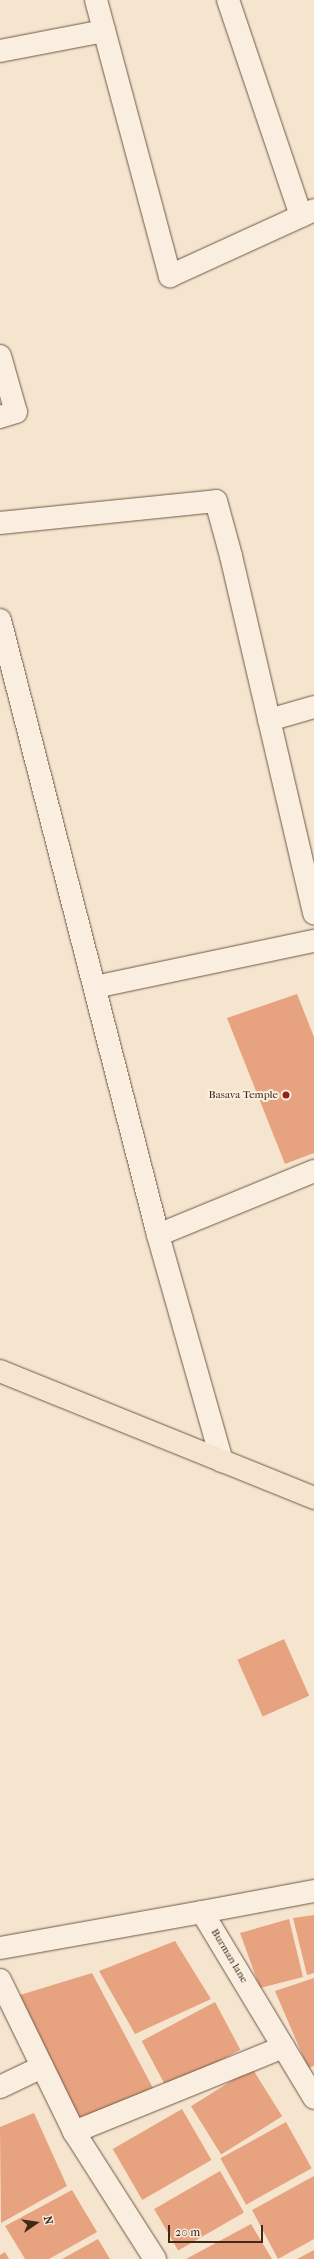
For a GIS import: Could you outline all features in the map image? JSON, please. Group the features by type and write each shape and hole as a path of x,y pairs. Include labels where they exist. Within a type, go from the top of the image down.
{"main road":[{"path":"0,1371 314,1498"}],"street":[{"path":"96,0 170,276 307,213 228,0"},
{"path":"0,51 104,31"},
{"path":"0,356 16,412 0,417"},
{"path":"0,523 216,501 314,914"},
{"path":"0,620 158,1235 222,1461"},
{"path":"269,720 314,707"},
{"path":"95,987 314,941"},
{"path":"158,1235 314,1172"},
{"path":"0,1948 202,1912 314,1890"},
{"name":"Burman lane","path":"202,1912 313,2095"},
{"path":"0,1980 74,2132 155,2259"},
{"path":"74,2132 283,2046"},
{"path":"0,2087 42,2067"}],"building":[{"name":"Basava Temple","path":"297,994 314,1037 314,1153 285,1164 227,1018"},
{"path":"284,1639 309,1696 263,1716 237,1660"},
{"path":"314,1915 314,1973 307,1975 293,1918"},
{"path":"289,1919 303,1977 260,1988 240,1933"},
{"path":"175,1941 211,1999 135,2034 99,1971"},
{"path":"92,1973 153,2088 80,2119 20,1995"},
{"path":"314,1978 314,2066 308,2068 275,1991"},
{"path":"215,2002 240,2050 167,2089 142,2041"},
{"path":"252,2068 282,2116 221,2154 191,2106"},
{"path":"182,2109 212,2160 142,2200 113,2149"},
{"path":"34,2113 67,2186 1,2223 0,2127"},
{"path":"286,2122 312,2168 246,2205 220,2158"},
{"path":"220,2171 244,2213 178,2251 154,2209"},
{"path":"314,2176 314,2239 278,2259 252,2210"},
{"path":"72,2190 97,2232 49,2259 25,2259 5,2226"},
{"path":"251,2224 272,2259 186,2259"},
{"path":"98,2239 110,2259 62,2259"},
{"path":"314,2250 314,2259 297,2259"},
{"path":"5,2252 9,2259 0,2259 0,2255"}],"place":[{"name":"Basava Temple","path":"286,1095"}]}
